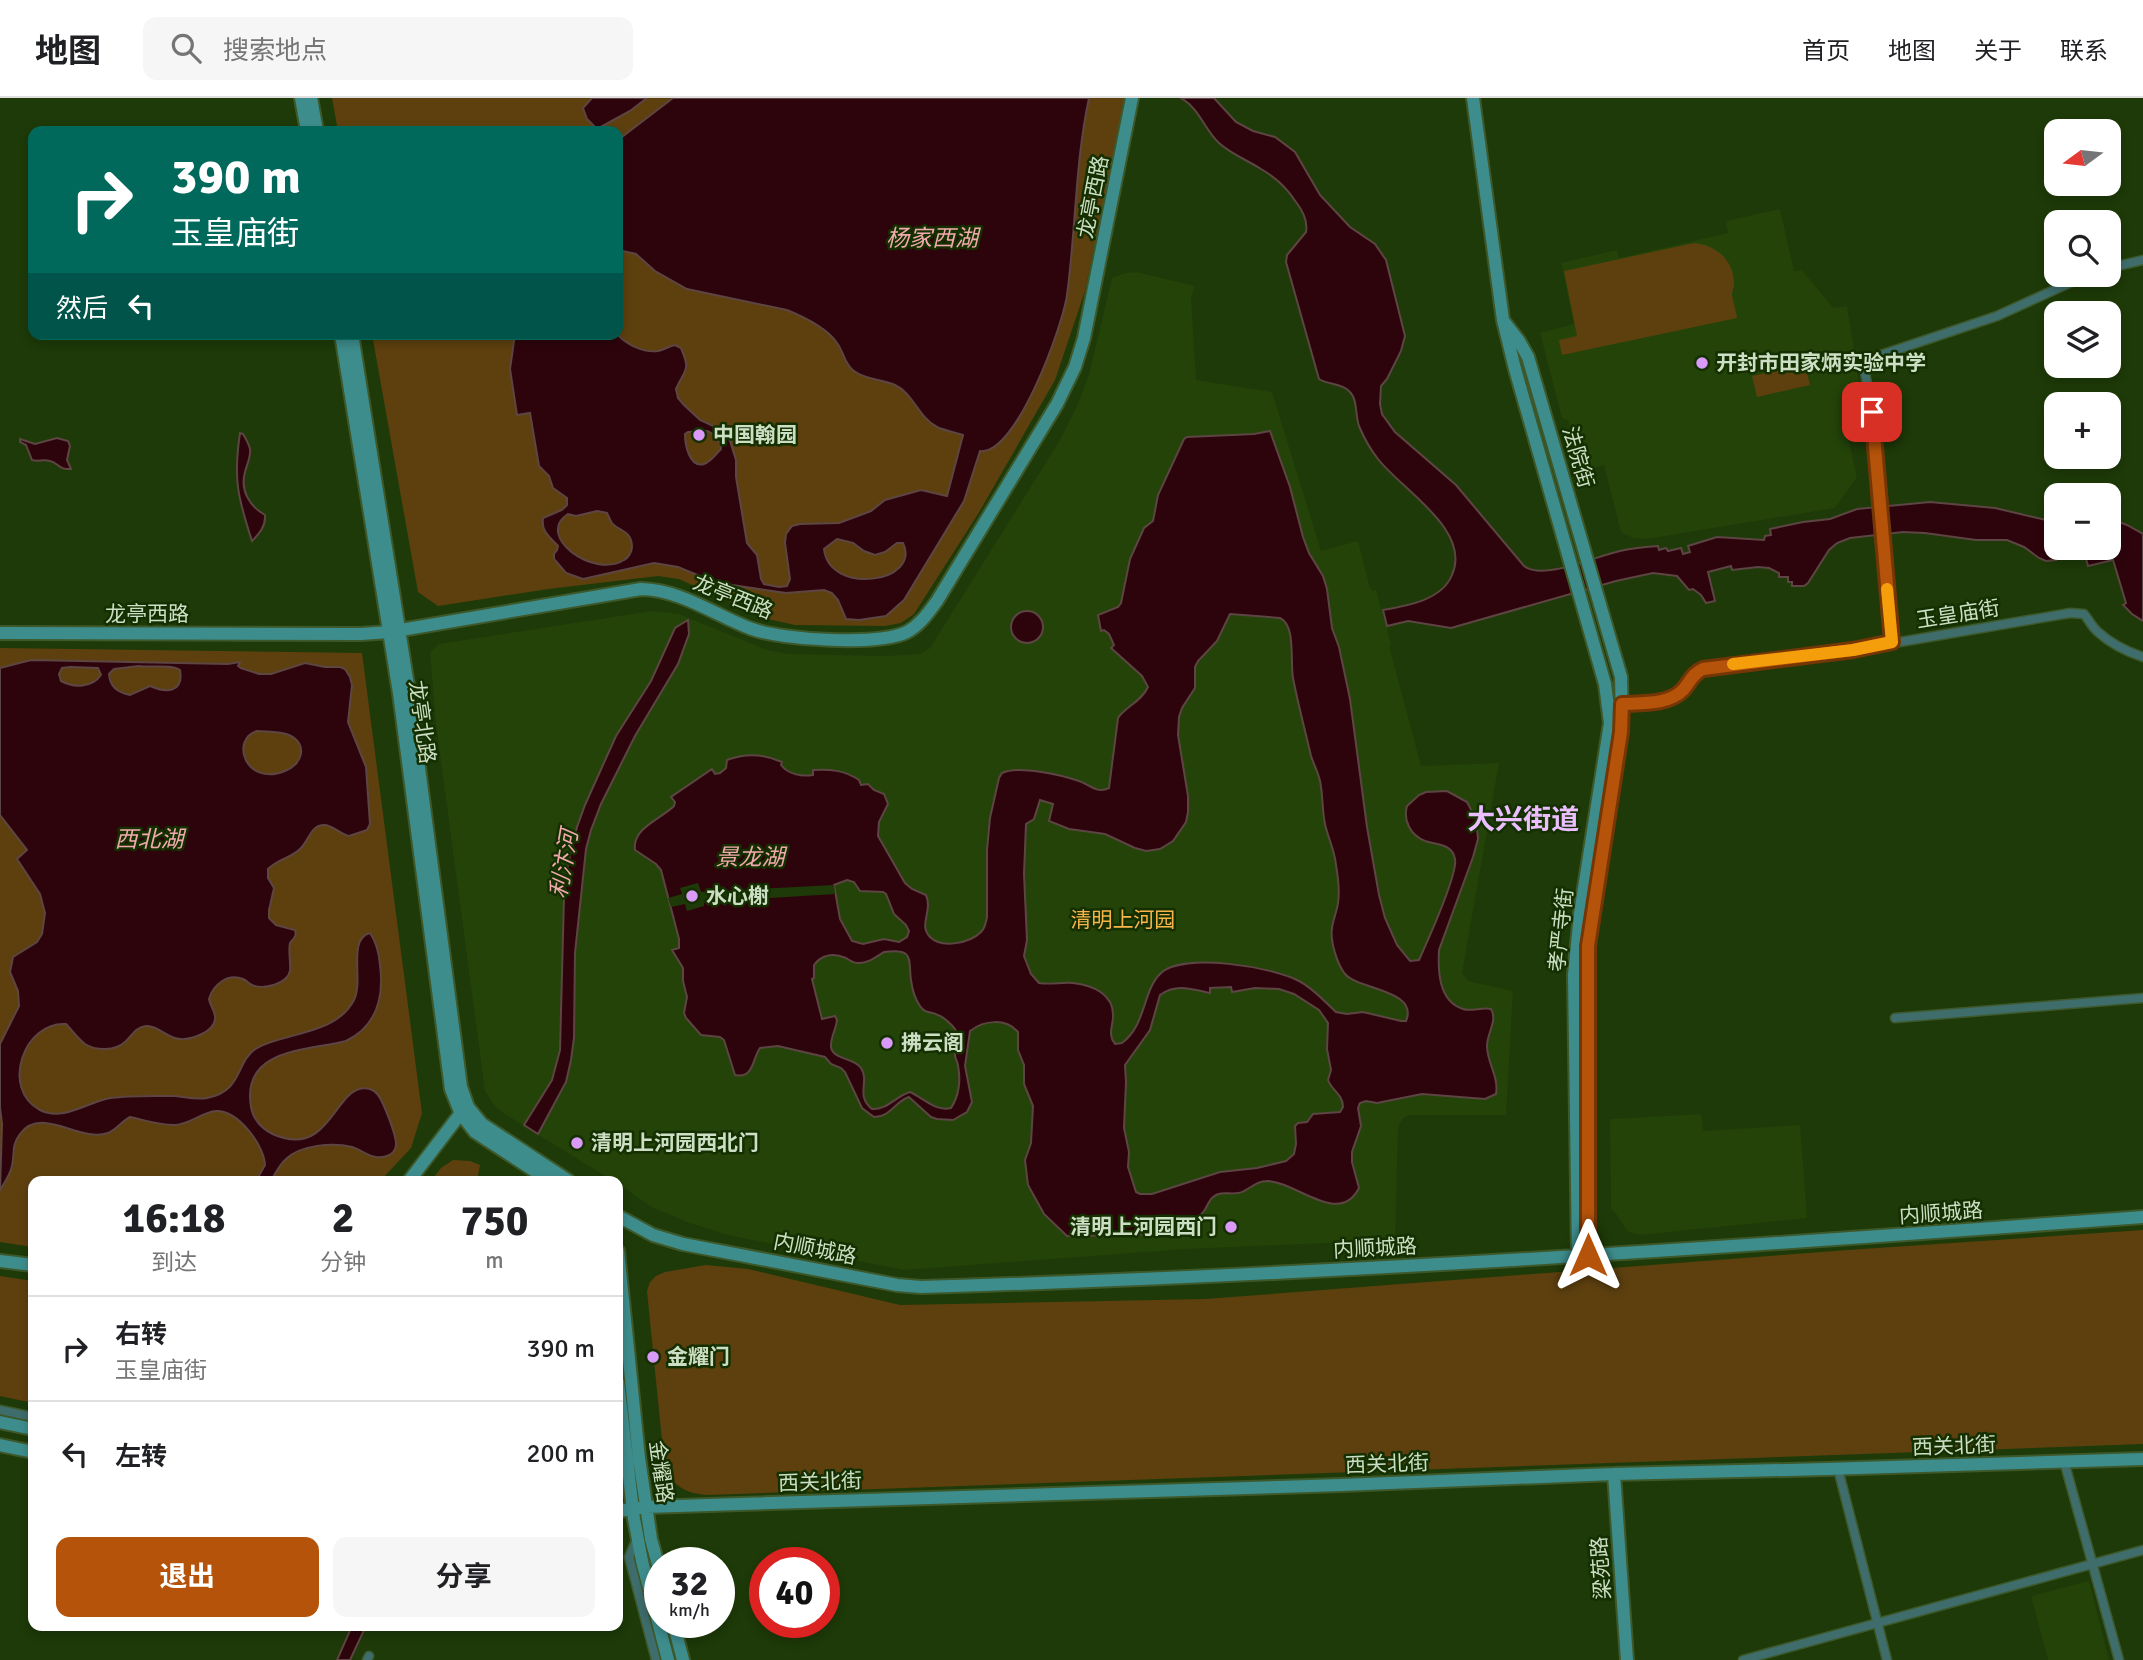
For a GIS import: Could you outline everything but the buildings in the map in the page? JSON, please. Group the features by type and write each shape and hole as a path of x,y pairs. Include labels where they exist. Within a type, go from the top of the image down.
{"street":[{"path":"301,98 306,126"},
{"path":"311,98 316,126"},
{"name":"龙亭西路","path":"0,633 394,632 641,589 672,593 753,629 786,638 875,640 898,635 913,628 937,601 1057,404 1075,367 1084,338 1132,98"},
{"name":"法院街","path":"1473,98 1503,320 1585,614"},
{"path":"2121,265 2143,260"},
{"path":"1892,642 1872,412 1863,361 1997,316 2061,287"},
{"name":"法院街","path":"1503,320 1528,357 1602,612"},
{"name":"龙亭北路","path":"342,340 394,632"},
{"name":"龙亭北路","path":"353,340 394,632 449,1078 455,1100 466,1110"},
{"name":"孝严寺街","path":"1583,1255 1588,946 1621,732 1622,704 1621,677 1602,612"},
{"name":"玉皇庙街","path":"1608,704 1650,703 1675,697 1697,671 1703,669 1853,650 2078,613 2086,616 2103,636 2143,657"},
{"name":"孝严寺街","path":"1583,1255 1574,975 1580,914 1610,723 1605,684 1585,614"},
{"path":"1895,1018 2143,998"},
{"path":"413,1176 466,1110"},
{"path":"466,1110 475,1132 542,1176"},
{"path":"466,1110 482,1124 561,1176"},
{"name":"内顺城路","path":"623,1219 653,1235 683,1244 911,1286 1304,1272 1751,1246 2143,1217"},
{"path":"0,1261 28,1264"},
{"name":"金耀路","path":"623,1300 639,1458 655,1547"},
{"path":"0,1410 28,1416"},
{"path":"0,1422 28,1428"},
{"name":"金耀路","path":"623,1427 632,1508 668,1660"},
{"path":"0,1445 28,1451"},
{"name":"西关北街","path":"623,1510 646,1507 2143,1458"},
{"path":"2064,1461 2119,1660"},
{"path":"1838,1469 1887,1660"},
{"name":"梁苑路","path":"1614,1474 1627,1660"},
{"path":"623,1504 632,1508"},
{"path":"638,1538 629,1557 656,1660"},
{"path":"1744,1660 2143,1550"},
{"path":"677,1638 683,1660"}],"shaded area":[{"path":"332,98 1125,98 1085,291 1055,380 978,514 914,614 901,623 885,626 795,625 768,619 679,579 658,576 438,606 418,592 373,340 623,340 623,126 337,126"},
{"name":"开封市田家炳实验中学","path":"1780,209 1794,271 1802,270 1833,308 1847,306 1863,420 1845,425 1857,477 1835,508 1647,539 1633,538 1621,532 1604,465 1581,471 1568,420 1562,418 1540,333 1574,324 1561,263 1617,250 1619,258 1728,233 1726,221"},
{"path":"1694,243 1710,247 1727,261 1733,275 1732,295 1737,318 1562,355 1559,340 1577,336 1564,271"},
{"name":"清明上河园","path":"1136,272 1195,286 1191,297 1196,380 1272,392 1321,551 1358,541 1370,588 1376,590 1421,766 1499,763 1462,973 1468,981 1513,991 1506,1115 1409,1115 1403,1118 1398,1127 1395,1240 1186,1249 904,1270 728,1235 652,1207 623,1187 623,1176 605,1176 503,1113 485,1091 436,724 430,653 439,644 652,611 679,614 767,650 790,654 920,654 930,648 1060,440 1089,375 1112,278"},
{"path":"1805,364 1810,385 1757,397 1752,376"},
{"path":"0,648 362,653 422,1113 411,1148 385,1176 28,1176 28,1246 0,1242"},
{"path":"1701,1114 1703,1131 1800,1125 1807,1218 1639,1235 1627,1231 1611,1209 1610,1119"},
{"path":"453,1160 470,1161 480,1165 478,1176 435,1176"},
{"path":"2143,1230 2143,1444 709,1495 683,1489 665,1470 647,1291 650,1282 665,1272 706,1265 748,1269 900,1305 1205,1299"},
{"path":"0,1276 28,1280 28,1402 0,1396"},
{"path":"2089,1581 2109,1660 2048,1660 2031,1596"}],"water":[{"path":"592,98 647,98 602,126 594,126 587,119 583,108"},
{"name":"杨家西湖","path":"673,98 1089,98 1081,147 1067,295 1047,359 1036,386 1008,433 994,447 980,451 964,501 904,600 886,616 846,619 838,600 832,593 824,590 786,593 732,585 712,581 678,567 654,563 583,579 566,573 554,559 558,546 545,531 543,518 562,510 567,505 567,498 553,488 549,476 539,466 530,413 517,415 510,369 514,340 623,339 647,351 658,351 675,345 681,348 686,366 676,389 678,398 700,420 724,431 730,441 736,460 736,477 747,543 757,555 764,584 787,586 790,579 785,543 786,534 792,526 839,523 871,511 885,500 921,490 947,496 963,435 931,423 907,394 895,385 854,371 833,338 808,320 787,310 687,289 655,271 636,254 623,251 623,136","holes":["707,431 717,438 721,449 709,462 695,462 689,454 685,434","597,511 607,513 612,523 630,537 631,551 624,560 612,564 598,564 584,560 563,543 558,533 559,523 568,514 576,516","837,539 853,543 875,555 885,552 897,543 903,543 905,557 899,567 888,575 872,579 856,578 841,574 830,564 824,549"]},
{"path":"1181,98 1214,98 1236,122 1253,131 1275,137 1295,152 1320,195 1350,227 1375,244 1386,260 1405,336 1401,351 1381,386 1382,414 1395,432 1456,485 1524,566 1544,571 1620,551 1658,546 1659,550 1666,548 1668,551 1681,548 1683,554 1690,552 1688,546 1717,537 1764,540 1765,536 1771,535 1770,529 1830,519 1857,509 1930,502 1995,508 2044,520 2044,560 2056,560 2046,561 2039,558 2024,547 2007,540 1976,540 1903,532 1850,538 1837,543 1804,586 1792,586 1788,577 1779,577 1779,573 1769,568 1732,570 1731,566 1708,572 1715,601 1706,603 1701,595 1693,589 1689,590 1677,576 1653,573 1451,628 1408,621 1387,626 1383,610 1423,600 1447,584 1456,558 1452,542 1432,512 1372,451 1359,426 1352,394 1342,387 1319,379 1286,262 1287,255 1306,232 1306,220 1301,209 1276,179 1219,143"},
{"name":"景龙湖","path":"1270,431 1290,487 1303,537 1327,589 1332,628 1339,647 1350,699 1379,895 1385,918 1397,945 1410,961 1419,960 1452,879 1455,859 1447,847 1425,841 1412,831 1406,817 1407,806 1426,792 1447,791 1467,802 1476,819 1478,839 1439,950 1439,967 1444,992 1455,1005 1466,1010 1491,1009 1493,1013 1487,1046 1496,1081 1496,1094 1485,1099 1422,1094 1377,1103 1360,1103 1358,1108 1361,1126 1352,1152 1359,1188 1351,1199 1340,1204 1317,1200 1279,1183 1264,1181 1240,1193 1217,1195 1195,1220 1175,1231 1163,1234 1067,1236 1044,1214 1028,1185 1025,1160 1031,1143 1033,1106 1024,1084 1024,1065 1018,1050 1018,1032 1007,1024 988,1023 970,1031 965,1066 972,1102 967,1112 953,1120 931,1117 909,1097 889,1112 874,1117 862,1108 841,1068 831,1064 825,1057 778,1046 760,1048 749,1071 735,1075 724,1040 701,1035 686,1018 684,1013 687,997 683,968 672,950 679,948 679,939 661,870 635,850 638,836 674,806 675,802 671,797 712,769 715,774 720,773 726,768 727,760 754,755 782,762 781,765 787,771 799,775 813,775 813,770 842,772 859,780 861,785 868,784 884,794 888,804 879,822 878,836 905,883 926,895 928,907 925,928 930,937 949,944 976,936 983,929 987,917 990,818 1002,773 1019,770 1040,772 1079,781 1097,789 1109,788 1118,718 1148,687 1142,676 1111,648 1114,645 1109,634 1101,631 1098,615 1118,607 1121,603 1130,559 1144,528 1153,521 1158,495 1184,439","holes":["1230,614 1280,618 1288,628 1295,688 1311,756 1320,781 1325,824 1338,879 1339,894 1332,928 1335,952 1345,974 1404,1003 1408,1011 1406,1021 1363,1012 1336,1012 1304,984 1270,971 1228,964 1188,963 1161,973 1150,989 1136,1027 1122,1043 1115,1044 1111,1034 1113,1010 1101,992 1073,983 1039,983 1031,974 1024,956 1027,940 1024,874 1026,824 1034,819 1040,800 1053,804 1049,821 1069,829 1105,834 1146,851 1160,849 1173,841 1186,822 1188,812 1178,735 1179,717 1195,688 1195,667 1217,641","847,880 854,882 860,891 886,894 894,914 909,931 907,937 899,942 884,939 863,944 852,941 840,919 834,885","884,952 905,954 909,961 913,990 920,1006 943,1017 957,1033 955,1055 959,1082 958,1093 951,1108 940,1108 910,1092 882,1107 872,1109 864,1099 861,1068 833,1051 831,1041 837,1020 835,1016 822,1019 812,979 814,965 833,955 861,963","1231,987 1232,992 1255,988 1279,989 1294,994 1319,1010 1328,1023 1327,1049 1331,1070 1328,1080 1341,1099 1343,1107 1340,1112 1313,1114 1307,1122 1298,1123 1295,1126 1294,1154 1286,1161 1257,1168 1220,1172 1152,1194 1140,1194 1136,1192 1128,1167 1129,1152 1124,1128 1125,1065 1150,1030 1160,995 1178,988 1210,993 1210,988"]},
{"path":"240,433 250,449 244,479 245,491 254,507 265,515 263,526 252,541 238,488"},
{"path":"57,438 68,441 70,446 67,460 71,469 50,461 32,460 26,445 20,442 20,439 35,444"},
{"path":"2121,523 2143,534 2143,621 2123,605 2126,603 2113,560 2121,560"},
{"path":"2086,560 2113,560 2088,566"},
{"path":"1027,611 1039,615 1043,627 1039,639 1027,643 1015,639 1011,627 1015,615"},
{"path":"688,620 689,634 678,664 635,736 591,830 586,849 575,953 574,1038 571,1060 566,1082 538,1134 524,1125 552,1080 560,1050 564,897 577,827 616,736 651,681 675,628"},
{"name":"西北湖","path":"31,660 228,664 240,662 238,666 241,668 259,674 271,674 305,663 345,669 352,685 348,722 366,767 370,824 367,830 349,836 330,826 316,827 304,845 268,869 268,878 274,888 269,918 276,925 296,932 290,943 288,976 274,985 263,987 237,978 226,979 214,989 209,999 215,1014 213,1024 205,1032 193,1037 175,1038 154,1027 146,1026 136,1030 121,1045 100,1049 85,1044 66,1024 51,1026 39,1033 29,1044 22,1058 21,1087 28,1100 40,1110 58,1114 119,1097 175,1096 199,1099 219,1094 233,1083 245,1060 257,1048 323,1026 346,1011 357,992 359,943 370,933 377,948 381,977 379,999 371,1019 357,1035 346,1041 296,1051 266,1063 256,1073 251,1088 251,1107 255,1118 267,1131 284,1138 300,1139 313,1135 324,1126 350,1095 359,1089 370,1089 380,1099 392,1127 396,1145 392,1153 376,1157 355,1148 317,1146 292,1154 281,1164 274,1176 259,1176 265,1165 260,1148 241,1122 224,1112 211,1112 174,1125 130,1117 111,1132 97,1135 39,1123 29,1126 17,1138 11,1169 0,1190 0,1044 19,1006 18,991 10,972 13,957 37,942 42,934 45,913 40,894 17,859 27,850 0,815 0,668","holes":["139,666 171,667 180,670 181,678 172,689 162,690 150,686 130,695 113,686 109,674 114,669","62,668 98,668 101,675 82,686 61,681 59,674","257,731 278,732 295,739 301,749 296,764 285,771 271,774 260,773 251,767 243,751 244,743"]},
{"path":"350,1631 364,1631 350,1660 337,1660"}],"pier":[{"path":"698,883 701,892 834,885 835,894 704,902 704,906 687,911 685,904 671,907 668,898 682,894 680,888"}],"waterway":[{"path":"703,583 705,578"}],"slow traffic":[{"path":"1733,664 1853,650 1892,642 1887,589"}],"place":[{"name":"开封市田家炳实验中学","path":"1702,363"},
{"name":"中国翰园","path":"699,435"},
{"name":"水心榭","path":"692,896"},
{"name":"拂云阁","path":"887,1043"},
{"name":"清明上河园西北门","path":"577,1143"},
{"name":"清明上河园西门","path":"1231,1227"},
{"name":"金耀门","path":"653,1357"}],"district":[{"name":"大兴街道","path":"1523,820"}],"route":[{"path":"1588,1255 1588,946 1621,732 1622,704 1650,703 1675,697 1697,671 1703,669 1853,650 1892,642 1872,412"}],"water label":[{"name":"利汴河","path":"564,864"}]}
